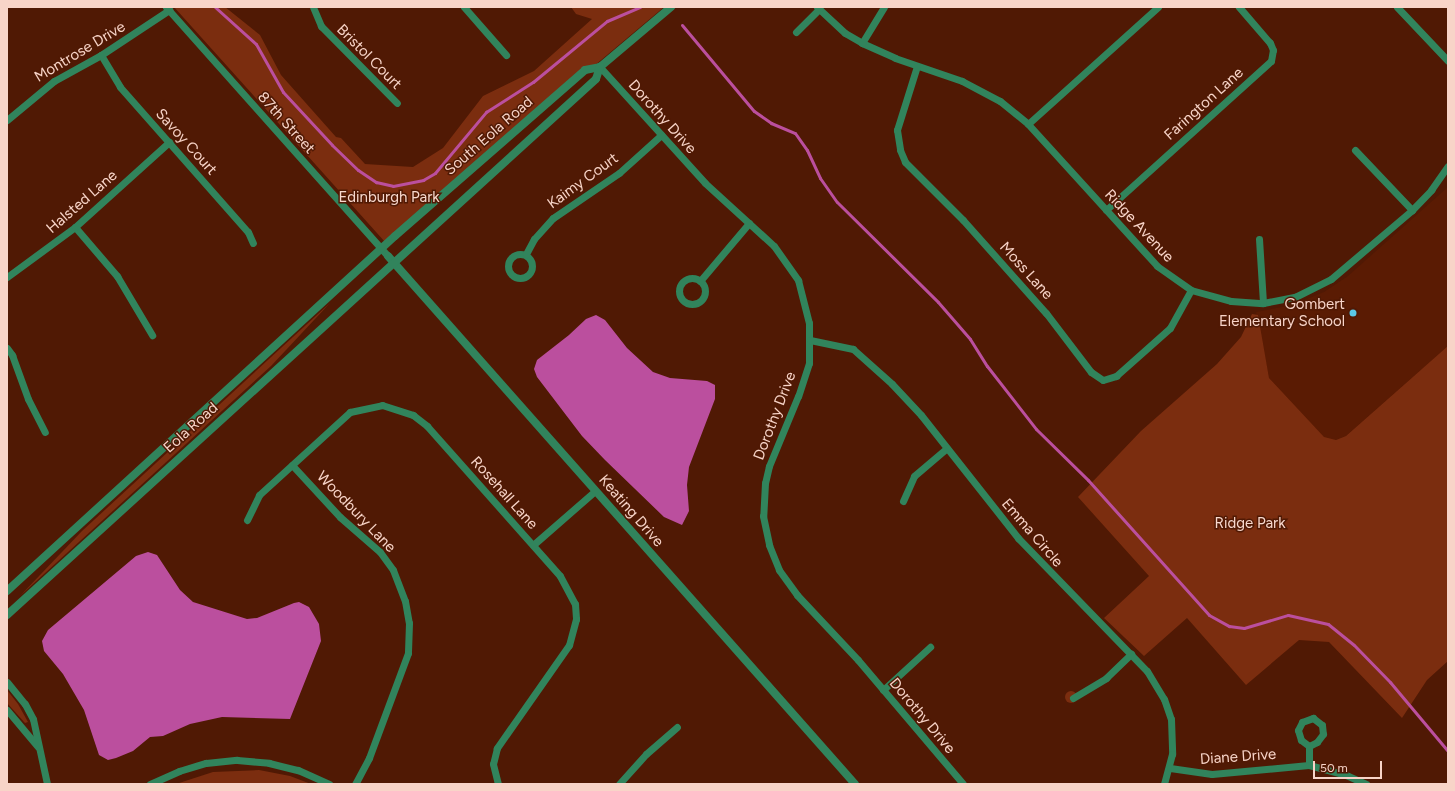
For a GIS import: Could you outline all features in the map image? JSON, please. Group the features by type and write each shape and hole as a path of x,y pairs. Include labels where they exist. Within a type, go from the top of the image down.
{"street":[{"name":"Bristol Court","path":"313,7 321,26 397,103"},
{"path":"464,7 506,55"},
{"name":"South Eola Road","path":"381,249 585,70 600,67 671,7"},
{"path":"862,43 884,7"},
{"path":"1028,124 1158,7"},
{"name":"Farington Lane","path":"1106,210 1271,61 1273,50 1270,43 1239,7"},
{"path":"1397,7 1448,61"},
{"path":"796,32 818,8"},
{"name":"Ridge Avenue","path":"818,8 862,43 917,66 982,90 1028,124 1157,266 1191,290 1231,301 1263,303 1295,297 1326,283 1412,210 1431,190 1448,166"},
{"name":"Montrose Drive","path":"7,120 54,81 102,55 168,9"},
{"name":"87th Street","path":"168,9 390,259"},
{"name":"Savoy Court","path":"102,55 120,87 248,232 253,244"},
{"name":"Moss Lane","path":"917,66 897,130 900,150 905,162 963,220 1046,313 1091,372 1103,380 1116,376 1170,328 1191,290"},
{"name":"South Eola Road","path":"390,259 596,79 600,67"},
{"name":"Dorothy Drive","path":"600,67 705,183 774,246 798,280 807,308 810,340 804,380 769,466 763,499 766,532 779,570 788,583 883,690 963,784"},
{"name":"Kaimy Court","path":"526,254 534,239 553,218 619,173 661,136"},
{"name":"Halsted Lane","path":"7,277 75,227 169,142"},
{"path":"1355,150 1412,210"},
{"path":"700,281 749,223"},
{"path":"75,227 117,276 152,335"},
{"path":"1259,239 1263,303"},
{"name":"Eola Road","path":"7,591 381,249"},
{"name":"Eola Road","path":"7,615 390,259"},
{"name":"Keating Drive","path":"390,259 855,784"},
{"name":"Emma Circle","path":"810,340 847,346 864,356 906,398 1018,538 1154,679 1164,699 1172,729 1170,768 1164,784"},
{"path":"7,348 12,355 28,399 45,432"},
{"name":"Rosehall Lane","path":"247,520 259,495 350,412 367,406 382,405 397,408 413,415 427,426 560,576 569,590 575,604 575,629 569,645 497,748 493,764 498,784"},
{"path":"902,501 914,476 947,448"},
{"name":"Woodbury Lane","path":"292,465 340,517 380,552 393,570 405,601 409,623 408,653 369,758 355,784"},
{"path":"533,545 595,491"},
{"path":"883,690 930,647"},
{"path":"1073,698 1106,678 1131,654"},
{"path":"7,682 25,704 33,719 47,784"},
{"path":"7,710 38,747"},
{"path":"619,784 646,754 677,726"},
{"path":"1309,746 1309,765"},
{"path":"150,784 179,770 206,764 237,760 269,763 298,770 330,784"},
{"name":"Diane Drive","path":"1170,768 1212,774 1309,765 1346,775 1366,784"}],"shaded area":[{"name":"Gombert Elementary School","path":"1448,187 1448,380 1422,369 1346,436 1336,440 1324,438 1269,378 1256,312 1292,305 1324,292 1348,276"},
{"path":"596,315 605,320 627,348 653,372 670,378 707,381 715,385 715,399 689,467 687,485 689,511 682,525 664,517 605,460 582,436 537,377 534,369 537,360 569,335 586,319"},
{"path":"148,552 157,555 180,590 193,602 247,619 257,618 299,602 309,607 319,624 321,641 290,719 222,717 190,724 163,736 150,737 133,751 116,758 108,760 99,755 84,710 63,674 44,651 42,641 48,630 136,556"}],"green space":[{"name":"Edinburgh Park","path":"174,7 225,7 260,35 281,75 336,137 341,138 365,164 413,167 443,148 483,96 534,71 592,19 576,14 571,7 664,7 385,242"},
{"path":"330,303 271,366 20,596 82,531"},
{"name":"Ridge Park","path":"1252,314 1258,315 1269,378 1324,437 1336,440 1346,436 1448,346 1448,661 1427,680 1402,718 1329,642 1299,640 1246,685 1187,618 1144,656 1104,618 1149,576 1078,497 1141,431 1217,364 1241,337"},
{"path":"7,690 18,704 28,722 25,723 7,703"},
{"path":"1069,691 1073,691 1077,697 1073,703 1069,703 1065,699 1065,695"},
{"path":"259,770 290,776 311,784 176,784 213,772"}],"waterway":[{"path":"215,7 256,44 283,92 332,145 358,170 376,182 393,186 423,180 435,173 486,112 533,82 607,21 640,7"},
{"path":"682,25 754,111 771,123 795,133 807,150 820,178 837,202 938,302 970,339 987,366 1036,429 1088,480 1209,615 1229,626 1244,628 1288,615 1328,624 1354,645 1390,682 1448,751"}],"place":[{"name":"Gombert Elementary School","path":"1353,313"}]}
